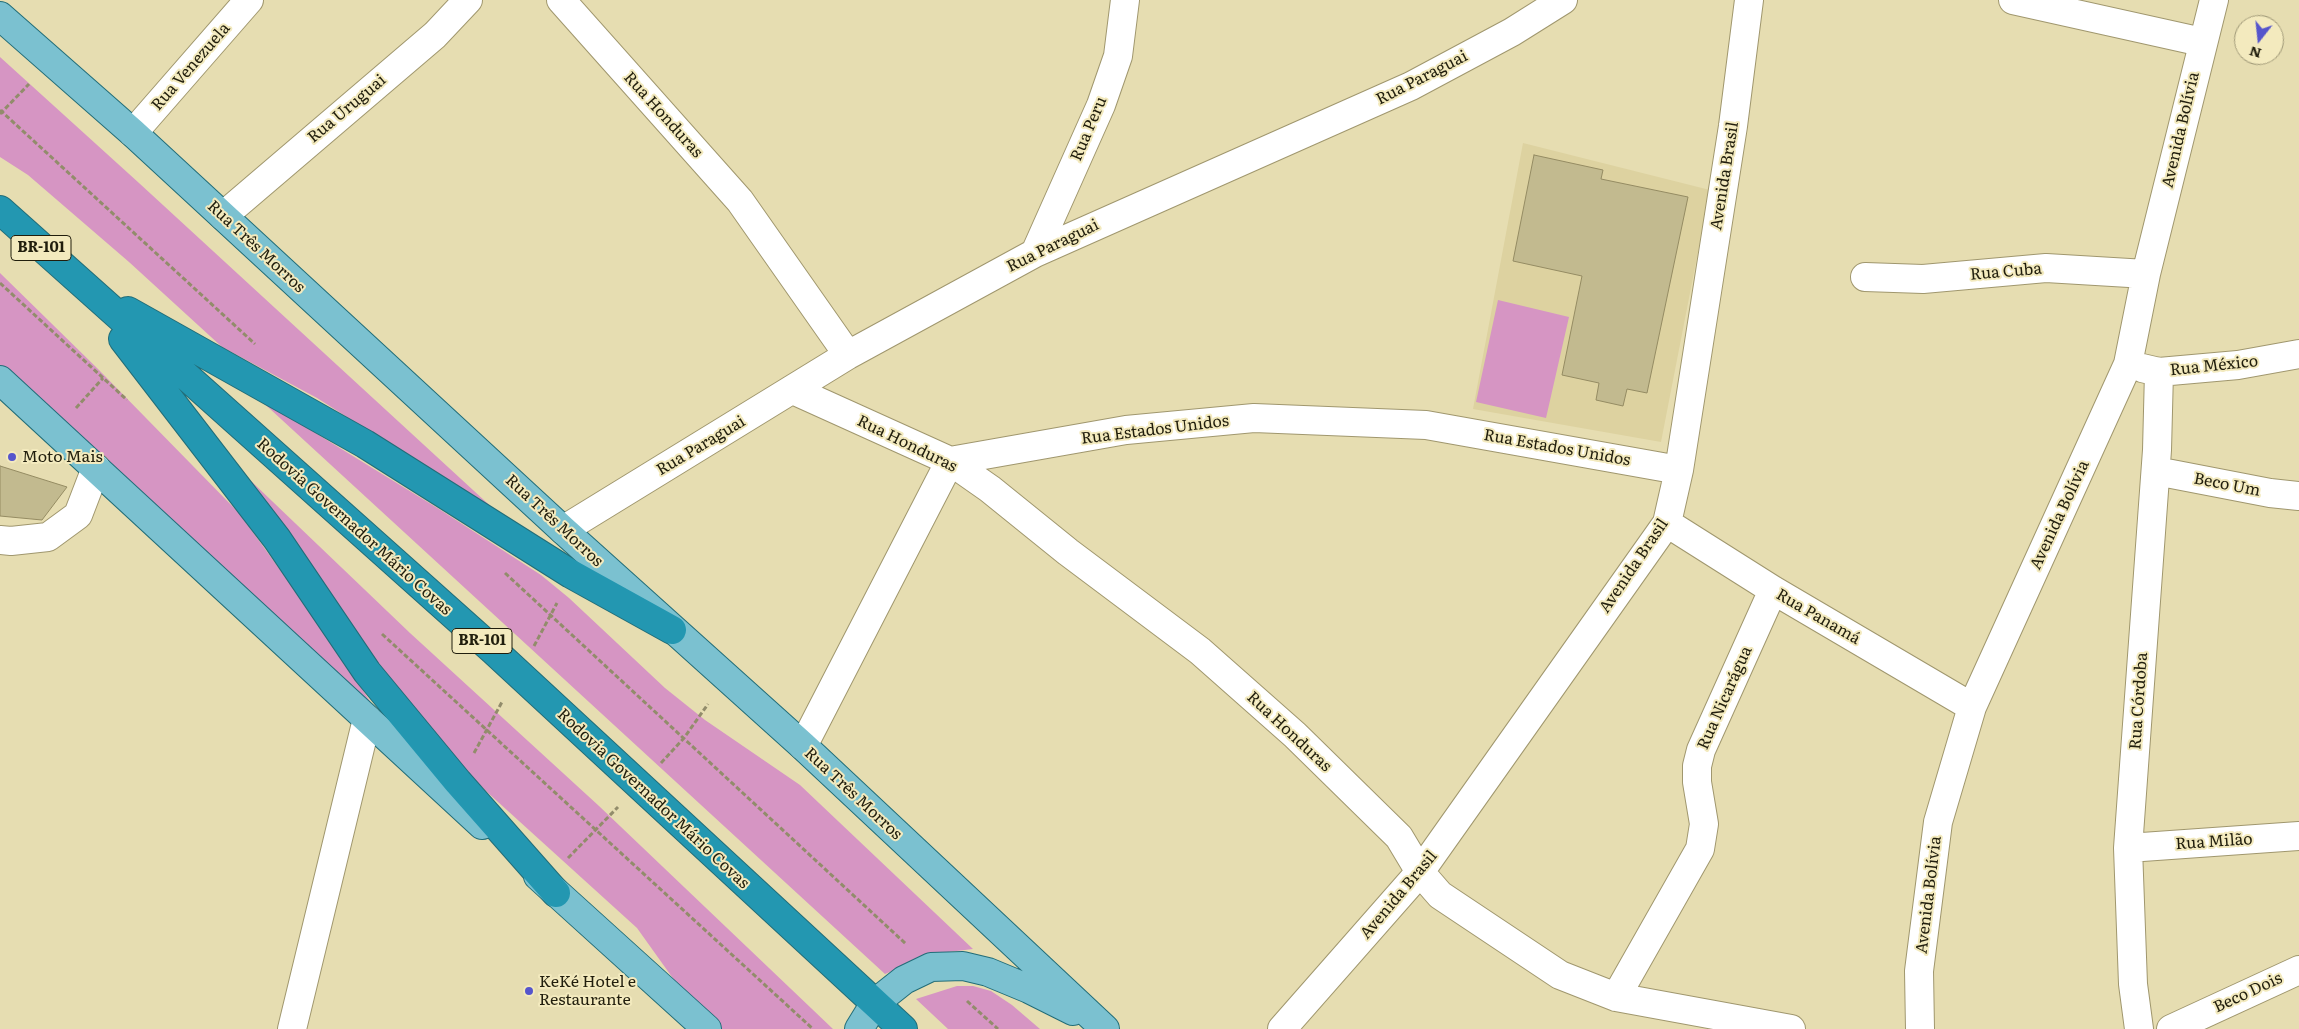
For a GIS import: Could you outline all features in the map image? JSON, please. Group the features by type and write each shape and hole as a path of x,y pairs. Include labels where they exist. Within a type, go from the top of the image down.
{"highway":[{"name":"Rodovia Governador Mário Covas","path":"0,210 493,650 903,1029"},
{"path":"83,286 365,444 571,574 672,630"},
{"path":"83,286 277,538 367,672 458,782 556,893"}],"main road":[{"name":"Rua Três Morros","path":"0,16 133,134 672,630 802,746 1103,1027"},
{"path":"0,380 556,893 707,1029"},
{"path":"859,1029 875,1003 904,980 931,967 963,966 988,972 1029,989 1103,1027"}],"street":[{"name":"Rua Venezuela","path":"133,134 249,0"},
{"name":"Rua Uruguai","path":"223,216 435,35 468,0"},
{"name":"Rua Honduras","path":"561,0 740,201 848,356"},
{"name":"Rua Paraguai","path":"563,530 848,356 1035,253 1411,86 1512,32 1563,0"},
{"name":"Avenida Brasil","path":"1282,1029 1420,872 1667,523 1679,470 1733,126 1749,0"},
{"path":"2013,0 2202,42"},
{"name":"Avenida Bolívia","path":"1920,1029 1920,971 1938,822 1972,707 2128,364 2146,274 2202,42 2214,0"},
{"name":"Rua Peru","path":"1035,253 1101,105 1118,56 1124,2"},
{"name":"Rua Cuba","path":"1865,277 1923,279 2046,268 2146,274"},
{"name":"Rua México","path":"2128,364 2159,372 2238,365 2299,354"},
{"name":"Rua Córdoba","path":"2139,1029 2133,984 2128,848 2156,472 2159,372"},
{"name":"Rua Honduras","path":"793,390 950,461 990,489 1068,552 1200,651 1295,735 1399,837 1420,872 1440,895 1560,975 1616,997 1791,1029"},
{"name":"Rua Estados Unidos","path":"950,461 1126,430 1254,418 1426,425 1679,470"},
{"path":"802,746 950,461"},
{"path":"0,540 11,541 48,537 78,515 96,468"},
{"name":"Beco Um","path":"2156,472 2270,493 2299,496"},
{"name":"Rua Panamá","path":"1667,523 1773,590 1972,707"},
{"name":"Rua Nicarágua","path":"1616,997 1700,849 1704,824 1696,766 1701,750 1773,590"},
{"path":"292,1029 367,718"},
{"name":"Rua Milão","path":"2128,848 2299,836"},
{"name":"Beco Dois","path":"2171,1029 2299,970"}],"path":[{"path":"0,114 49,61"},
{"path":"0,283 132,405"},
{"path":"55,430 103,378"},
{"path":"378,631 813,1029"}],"shaded area":[{"path":"0,57 498,513 317,398 222,347 129,262 28,175 0,157"},
{"path":"1523,143 1710,190 1661,442 1473,409"},
{"path":"0,273 99,370 239,513 325,632 379,715 0,365"},
{"path":"1498,300 1569,317 1546,418 1476,402"},
{"path":"257,397 439,509 541,575 569,598 665,688 705,720 800,785 973,949 932,954 885,974"},
{"path":"250,480 410,633 599,806 833,1029 721,1029 687,998 637,928 487,792 449,754 382,678"},
{"path":"957,986 973,986 991,991 1012,1005 1040,1029 948,1029 916,999"}],"building":[{"path":"1534,155 1603,170 1601,179 1688,197 1647,393 1627,389 1623,406 1596,400 1599,383 1562,375 1582,276 1513,261"},
{"path":"0,466 67,487 42,520 0,516"}],"place":[{"name":"Moto Mais","path":"12,457"},
{"name":"KeKé Hotel e Restaurante","path":"529,991"}]}
